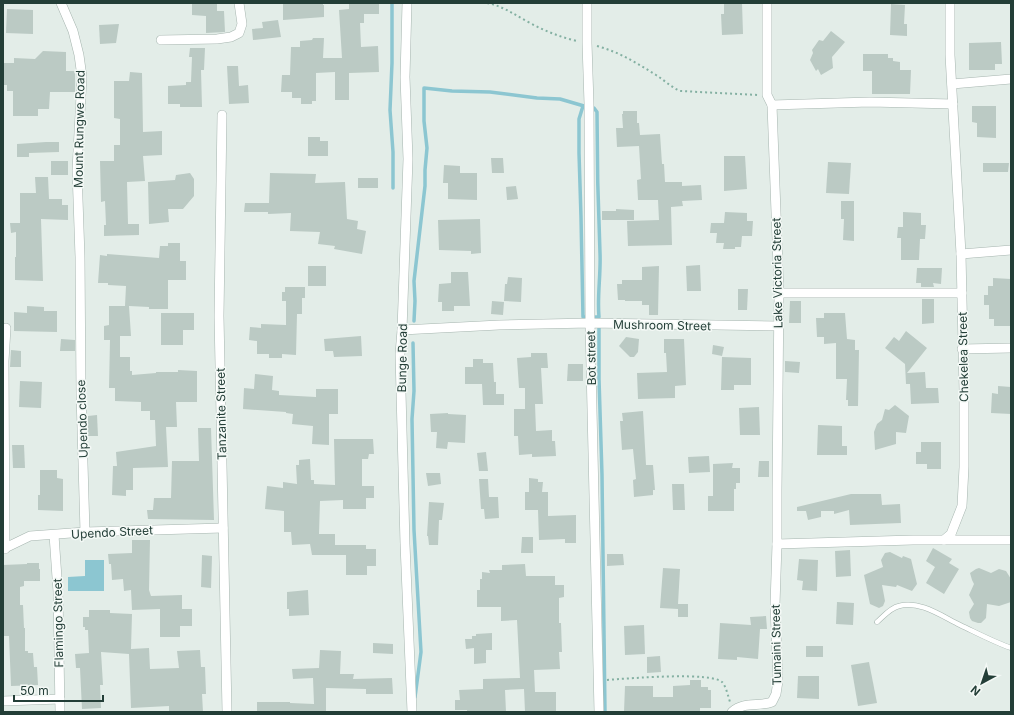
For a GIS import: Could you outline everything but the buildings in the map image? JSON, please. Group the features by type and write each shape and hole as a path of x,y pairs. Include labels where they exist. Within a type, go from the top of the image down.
{"street":[{"name":"Mount Rungwe Road","path":"61,3 73,31 79,55 82,77 77,170 81,306"},
{"path":"161,40 231,38 239,33 242,24 239,3"},
{"name":"Bunge Road","path":"407,3 405,77 408,159 400,354 405,544 412,712"},
{"name":"Bot street","path":"587,3 590,324 599,712"},
{"name":"Lake Victoria Street","path":"767,3 767,95 772,105 779,293 777,490 778,544"},
{"name":"Chekelea Street","path":"944,540 951,534 962,506 964,428 961,254 950,54 950,3"},
{"path":"952,84 1011,79"},
{"path":"772,105 870,102 953,104"},
{"name":"Tanzanite Street","path":"222,115 219,316 227,712"},
{"path":"961,254 1011,250"},
{"path":"779,293 962,293"},
{"name":"Upendo close","path":"81,306 80,394 85,532"},
{"name":"Mushroom Street","path":"402,330 499,325 590,324 779,326"},
{"path":"4,549 4,361 6,328"},
{"path":"962,349 1011,348"},
{"name":"Upendo Street","path":"4,549 30,536 85,532 223,528"},
{"name":"Flamingo Street","path":"54,535 58,592 60,712"},
{"path":"778,544 913,540 1011,540"},
{"name":"Tumaini Street","path":"733,711 745,705 766,704 772,702 776,694 778,681 775,605 778,544"},
{"path":"3,701 60,700"}],"lane":[{"path":"877,622 888,612 900,606 919,606 933,611 1011,648"}],"path":[{"path":"486,3 509,10 529,23 556,36 614,51 641,65 673,88 680,91 767,95"},
{"path":"599,681 619,678 698,676 716,678 723,683 733,711"}],"water":[{"path":"85,560 104,560 104,591 68,591 68,577 85,576"}],"waterway":[{"path":"392,3 390,110 393,152 393,188"},
{"path":"414,321 414,281 425,186 427,148 424,121 424,88 452,91 490,92 537,98 560,99 584,106"},
{"path":"583,106 579,119 583,317 599,317 598,301 600,261 597,112 594,108"},
{"path":"599,328 605,712"},
{"path":"413,343 414,391 412,419 414,530 421,652 415,697"}]}
